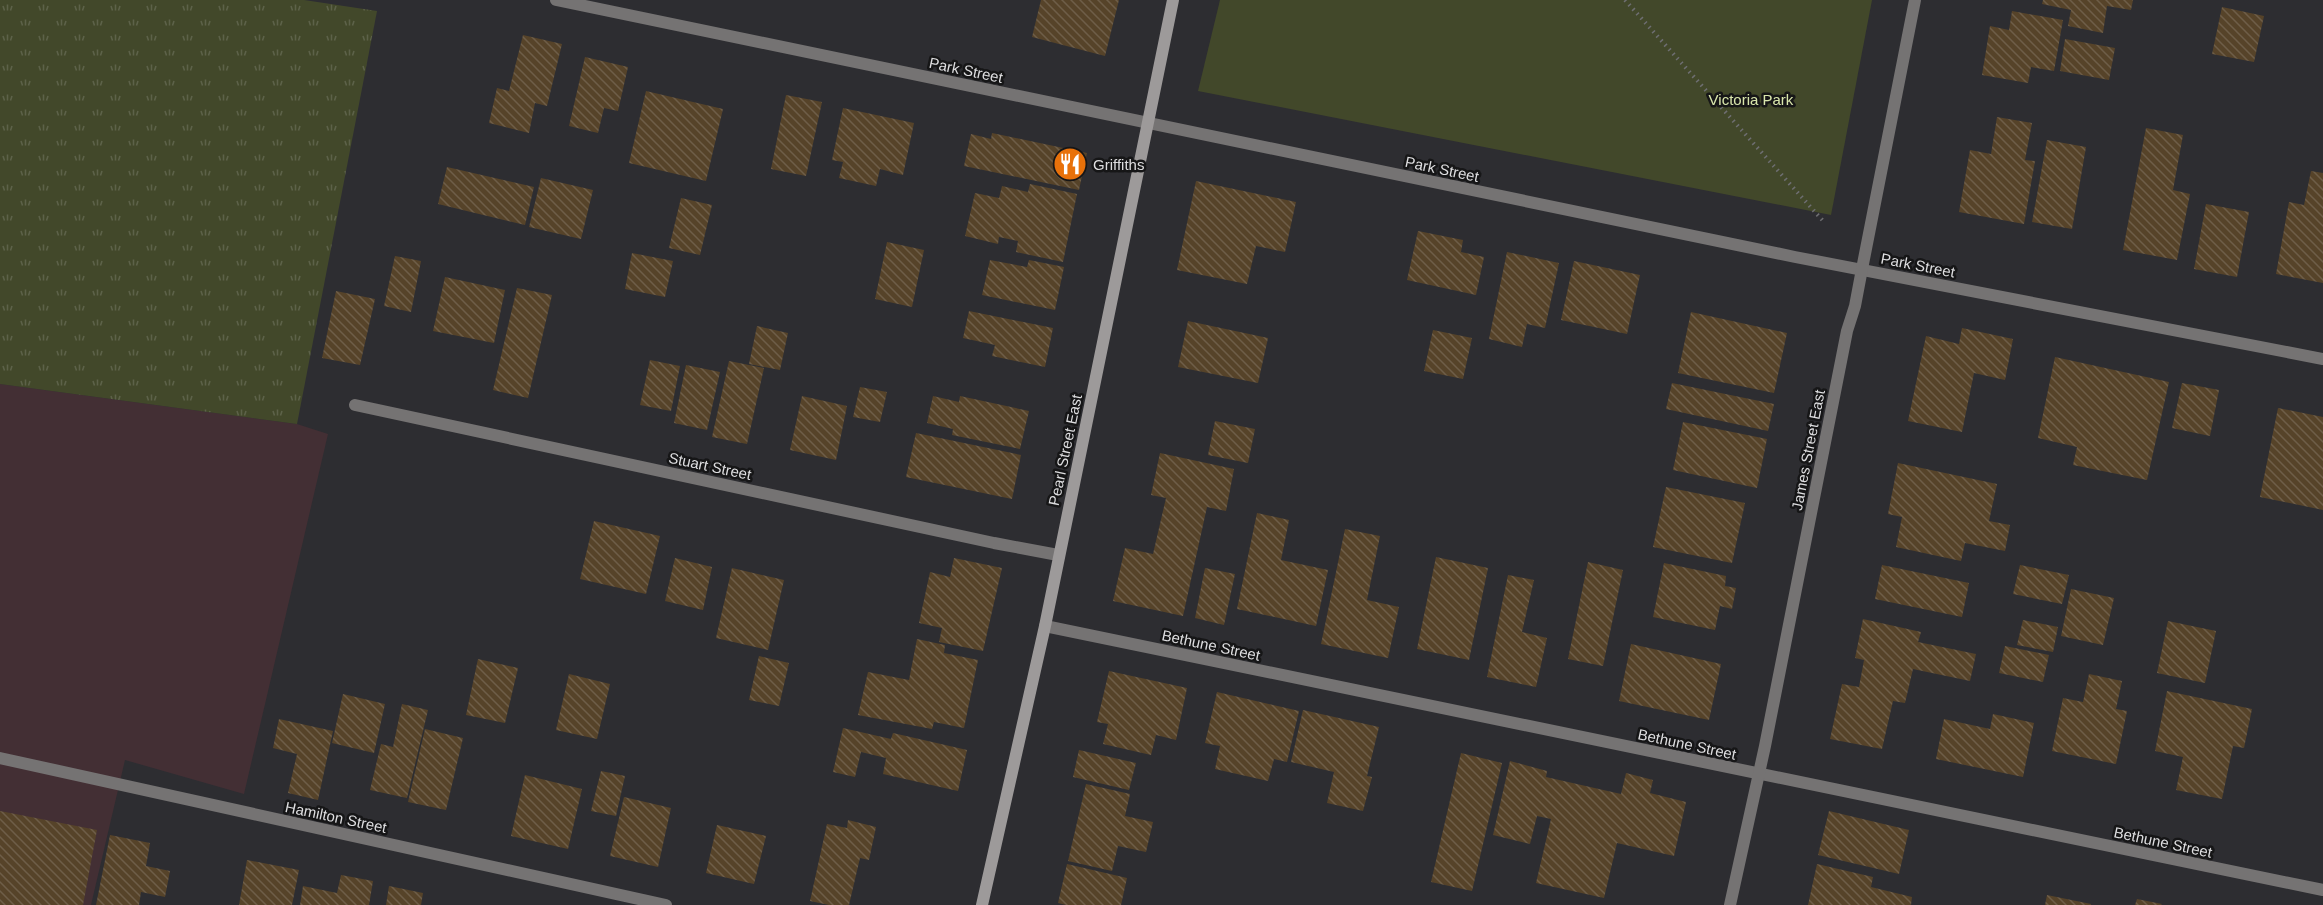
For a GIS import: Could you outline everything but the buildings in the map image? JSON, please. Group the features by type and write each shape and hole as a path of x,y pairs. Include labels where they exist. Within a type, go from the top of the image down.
{"street":[{"name":"Park Street","path":"556,0 599,4 1149,124 1862,269 2323,359"},
{"name":"Pearl Street East","path":"982,905 1045,626 1173,0"},
{"name":"James Street East","path":"1730,905 1759,775 1847,331 1855,306 1915,0"},
{"name":"Stuart Street","path":"355,405 1058,555"},
{"name":"Bethune Street","path":"1045,626 2323,890"},
{"name":"Hamilton Street","path":"0,758 666,905"}],"path":[{"path":"1625,0 1824,222"}],"shaded area":[{"path":"0,384 297,424 328,434 244,794 125,760 91,905 0,905"}],"green space":[{"path":"0,0 304,0 377,11 297,424 0,384"},
{"name":"Victoria Park","path":"1220,0 1872,0 1831,215 1198,91"}],"place":[{"name":"Griffiths","path":"1070,164"}]}
